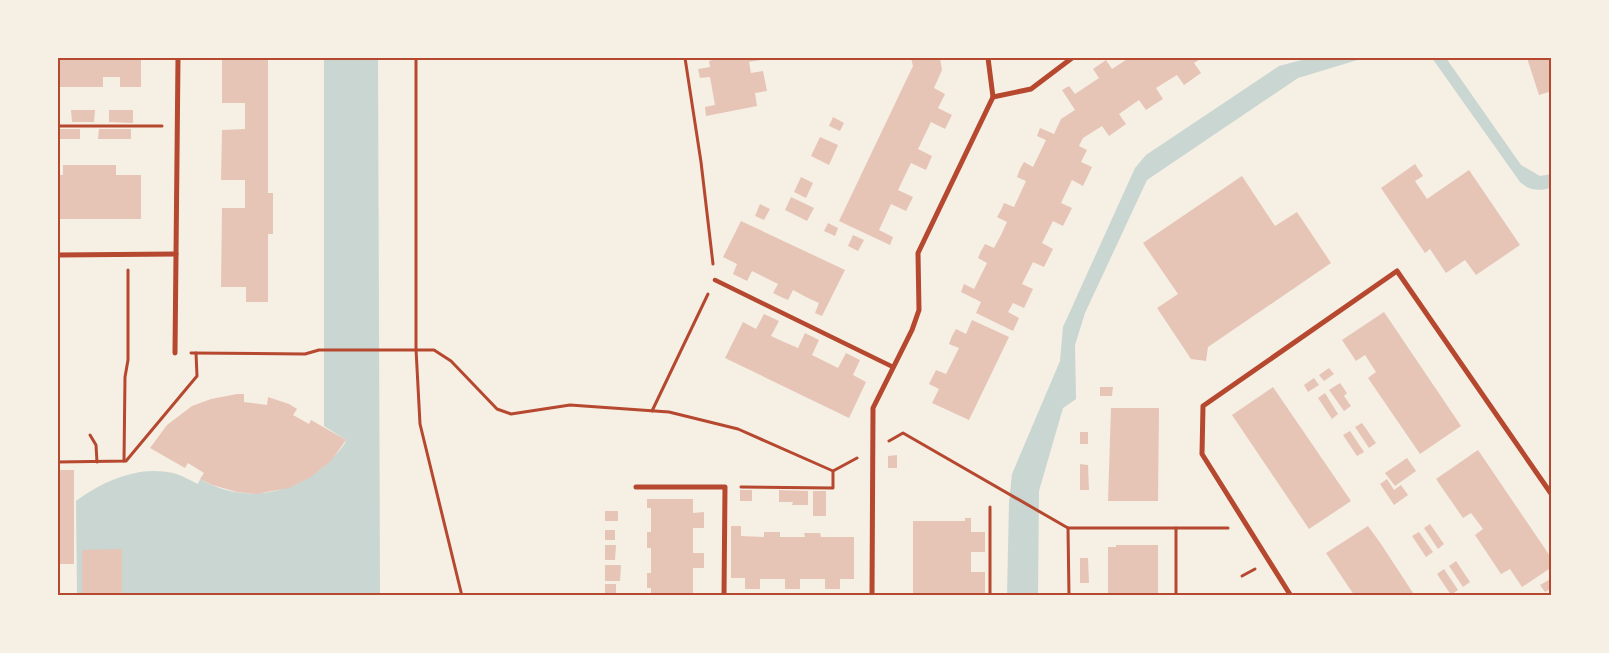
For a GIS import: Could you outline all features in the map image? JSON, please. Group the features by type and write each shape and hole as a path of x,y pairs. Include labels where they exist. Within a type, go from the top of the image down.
{"street":[{"path":"175,353 178,58"},
{"path":"872,596 873,408 912,330 919,310 918,253 992,97 988,58"},
{"path":"992,97 1030,88 1072,58"},
{"path":"58,255 176,254"},
{"path":"1291,596 1246,528 1202,454 1203,406 1397,272 1552,495"},
{"path":"715,280 893,367"},
{"path":"636,487 725,487 724,596"}],"path":[{"path":"416,58 416,349 420,424 462,596"},
{"path":"652,411 715,280 701,162 685,58"},
{"path":"58,126 178,126"},
{"path":"124,462 125,377 128,360 128,255"},
{"path":"175,353 305,354 319,350 434,350 443,354 497,409 504,412 511,414 570,405 669,412 738,429 833,471"},
{"path":"58,462 126,461 198,376 196,353"},
{"path":"833,471 903,433 1068,528 1246,528"},
{"path":"90,435 96,445 97,462"},
{"path":"725,487 833,488 833,471"},
{"path":"990,507 990,596"},
{"path":"1068,528 1069,596"},
{"path":"1176,528 1176,596"}],"shaded area":[{"path":"324,58 378,58 380,595 77,595 76,501 98,487 122,476 147,471 160,471 176,474 198,484 200,479 220,488 240,493 280,490 299,483 316,473 332,459 345,443 346,440 324,426"},
{"path":"1309,58 1364,58 1298,78 1147,180 1085,313 1075,345 1076,399 1063,408 1039,491 1038,595 1007,596 1009,503 1012,474 1060,361 1063,327 1135,168 1146,155 1279,66"},
{"path":"1432,58 1446,58 1521,165 1540,176 1551,174 1551,188 1535,190 1520,182"}],"building":[{"path":"58,58 141,58 141,87 120,87 120,77 103,77 103,87 58,87"},
{"path":"222,58 268,58 268,193 273,193 273,234 268,234 268,302 246,302 246,287 221,287 222,208 245,208 245,180 221,180 222,130 245,129 245,103 222,103"},
{"path":"719,58 761,58 761,60 749,62 751,73 763,71 767,91 755,93 757,106 706,116 705,107 715,105 710,77 700,78 698,69 710,67 709,61"},
{"path":"911,58 940,58 942,70 934,88 945,94 938,108 952,115 945,129 931,122 918,149 932,156 926,170 911,163 898,190 913,197 906,211 891,204 879,230 893,237 890,245 839,221 913,66"},
{"path":"1129,58 1202,58 1194,63 1201,73 1184,85 1177,75 1156,88 1163,99 1146,110 1139,100 1119,114 1126,124 1109,136 1102,126 1083,138 1079,146 1087,150 1081,162 1092,167 1083,186 1072,180 1061,203 1072,208 1063,226 1053,221 1042,243 1053,249 1044,267 1033,262 1022,284 1033,289 1024,308 1013,303 1008,312 1019,318 1013,331 976,313 981,302 961,292 964,284 974,289 987,263 978,258 981,251 985,244 994,248 1001,235 1007,222 997,217 1004,203 1014,207 1026,181 1017,177 1020,169 1024,162 1033,167 1046,140 1037,136 1040,128 1054,134 1061,119 1075,110 1062,90 1069,86 1075,94 1099,78 1093,69 1106,60 1112,69"},
{"path":"1527,58 1552,58 1552,91 1539,95"},
{"path":"71,110 95,110 94,122 72,122"},
{"path":"109,110 133,110 133,123 109,122"},
{"path":"833,117 844,123 840,131 829,126"},
{"path":"58,129 80,129 80,139 58,139"},
{"path":"99,129 131,129 131,139 98,139"},
{"path":"820,137 838,145 829,165 811,156"},
{"path":"1415,164 1423,176 1415,181 1427,199 1469,170 1520,245 1476,275 1465,260 1446,273 1430,249 1425,253 1381,188"},
{"path":"63,165 116,165 116,175 141,175 141,219 58,219 58,175 63,175"},
{"path":"1242,176 1275,226 1297,212 1331,263 1208,347 1206,361 1191,359 1157,308 1178,294 1143,243"},
{"path":"801,177 813,183 806,198 794,192"},
{"path":"791,197 814,208 807,221 785,210"},
{"path":"760,204 770,209 764,220 755,216"},
{"path":"741,221 845,270 822,316 815,313 819,303 793,290 788,300 773,293 778,284 752,271 747,281 733,274 737,264 723,257"},
{"path":"828,223 838,228 835,236 824,231"},
{"path":"853,235 864,240 858,251 848,246"},
{"path":"1384,312 1461,426 1420,454 1368,378 1376,372 1365,355 1356,361 1342,340"},
{"path":"764,314 779,321 771,336 798,348 805,333 819,340 812,355 838,368 846,353 860,360 853,375 866,382 849,418 725,358 743,322 756,329"},
{"path":"972,320 1009,337 969,420 932,403 939,389 929,384 936,370 946,374 959,348 949,344 952,336 956,329 966,334"},
{"path":"1329,368 1334,374 1324,381 1319,375"},
{"path":"1314,378 1319,385 1308,392 1304,385"},
{"path":"1340,383 1347,393 1344,396 1351,406 1344,411 1329,390"},
{"path":"1100,387 1113,387 1112,396 1100,396"},
{"path":"1273,387 1351,501 1309,529 1232,415"},
{"path":"1325,393 1338,414 1332,419 1318,398"},
{"path":"244,394 244,402 267,405 268,397 289,404 297,409 293,415 309,424 311,420 346,440 331,461 311,477 289,488 256,494 237,492 212,485 200,479 204,473 188,463 185,468 150,448 167,425 192,406 211,399"},
{"path":"1111,408 1159,408 1158,501 1108,501"},
{"path":"1362,423 1376,443 1369,448 1355,427"},
{"path":"1350,431 1364,452 1357,456 1343,435"},
{"path":"1080,432 1088,432 1088,444 1080,444"},
{"path":"1478,450 1552,559 1552,567 1522,587 1510,569 1501,574 1475,535 1483,529 1471,513 1463,518 1436,479"},
{"path":"897,455 897,468 888,468 888,456"},
{"path":"1407,458 1416,471 1395,486 1385,473"},
{"path":"1080,464 1088,465 1089,490 1080,490"},
{"path":"58,470 74,470 74,564 58,564"},
{"path":"1387,479 1394,490 1401,485 1408,495 1394,505 1380,484"},
{"path":"740,490 752,490 752,501 740,501"},
{"path":"779,490 808,491 808,505 792,505 793,502 779,502"},
{"path":"813,491 826,491 826,516 813,516"},
{"path":"647,499 693,499 693,513 704,512 704,528 693,528 693,553 704,553 704,568 693,568 693,593 704,593 704,596 651,596 651,588 647,588 647,573 651,573 651,548 647,548 647,532 651,532 651,508 647,508"},
{"path":"605,511 618,511 618,521 605,521"},
{"path":"965,518 971,518 971,532 985,532 985,552 971,552 971,572 985,572 985,593 971,593 971,596 913,596 913,521 965,521"},
{"path":"1430,524 1444,544 1438,549 1424,528"},
{"path":"731,526 741,526 741,536 764,537 764,532 780,532 780,537 805,537 804,533 820,533 821,537 854,537 854,579 840,579 840,589 825,589 825,579 800,579 800,589 785,589 785,579 760,579 760,589 745,589 745,578 731,578"},
{"path":"1368,526 1415,596 1355,596 1352,592 1326,553"},
{"path":"605,530 615,530 615,540 605,540"},
{"path":"1419,532 1433,552 1426,557 1412,536"},
{"path":"605,545 616,545 615,560 605,560"},
{"path":"1116,545 1158,545 1158,596 1108,596 1108,547 1116,547"},
{"path":"122,549 122,596 82,596 82,550"},
{"path":"1080,558 1088,558 1089,583 1080,583"},
{"path":"1456,561 1470,582 1463,587 1449,566"},
{"path":"605,565 621,565 620,581 605,581"},
{"path":"1444,569 1458,590 1451,595 1437,574"},
{"path":"1552,578 1552,588 1545,592 1540,585"},
{"path":"605,584 616,584 616,596 605,596"}]}
